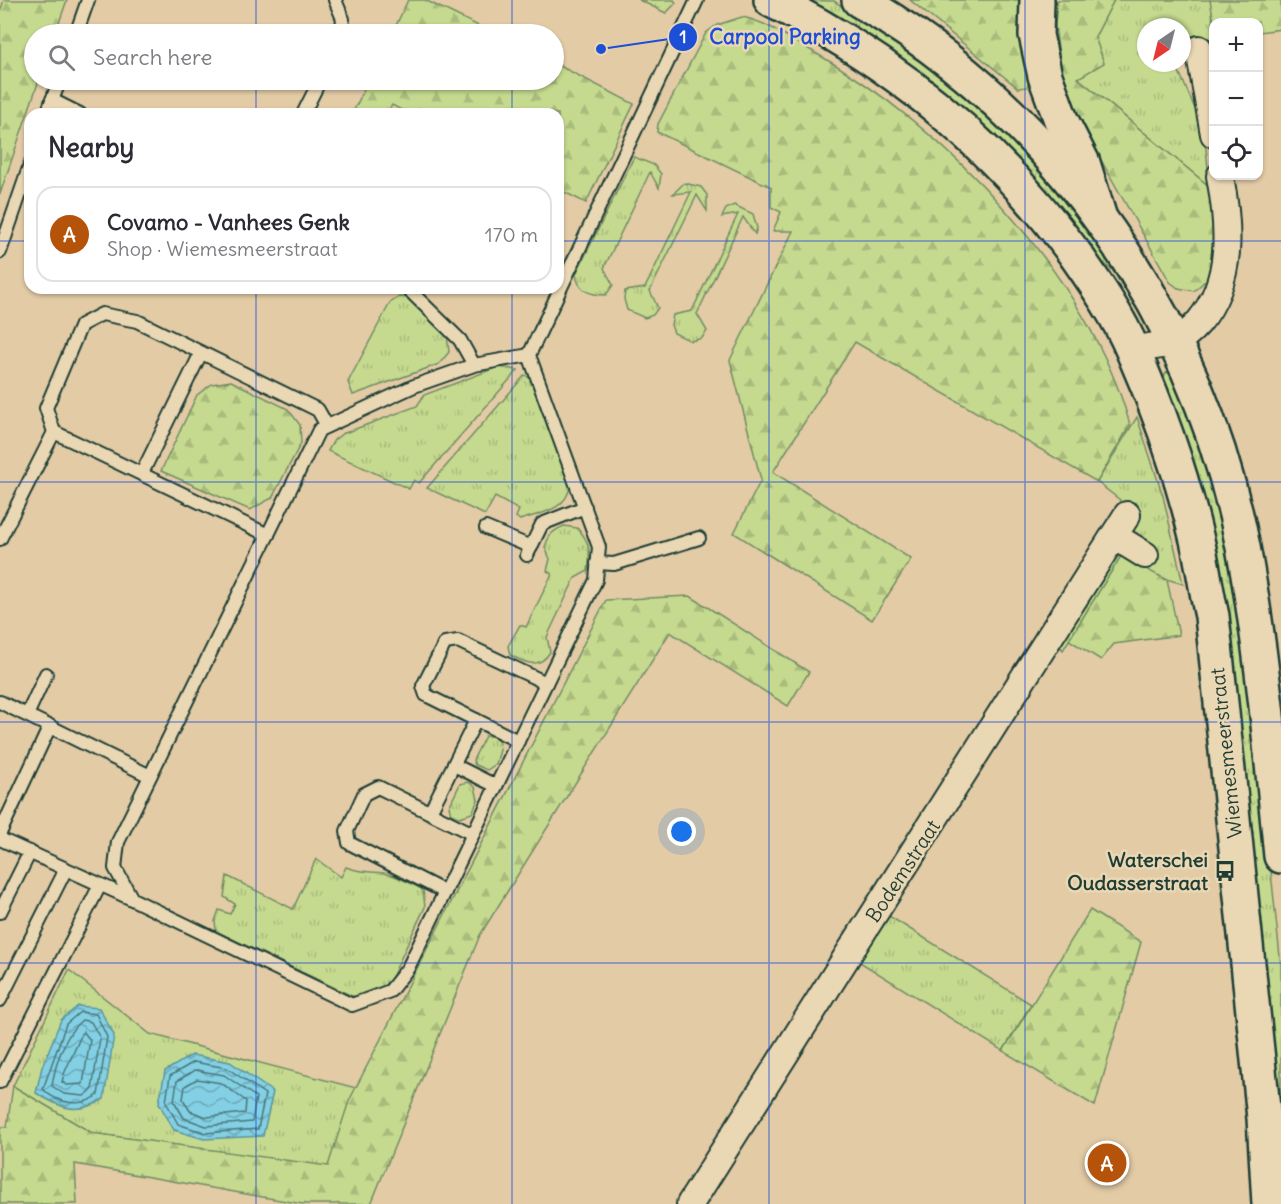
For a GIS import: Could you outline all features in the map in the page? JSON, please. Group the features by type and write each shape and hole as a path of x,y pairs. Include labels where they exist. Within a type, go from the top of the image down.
{"main road":[{"name":"Wiemesmeerstraat","path":"771,0 838,37 893,72 944,112 1005,169 1055,228 1094,281 1133,350 1178,468 1198,542 1212,616 1264,1118 1269,1204"},
{"path":"859,0 938,52 997,100 1050,155 1099,215 1127,254 1175,342 1202,401 1243,544 1252,603 1281,856"},
{"path":"1036,0 1036,35 1045,76 1061,120 1083,163 1099,215"}],"street":[{"path":"1199,49 1213,126"},
{"path":"1133,350 1175,342 1191,332 1209,310 1223,277 1228,220 1221,180"},
{"name":"Bodemstraat","path":"690,1204 1121,526 1145,555"}],"lane":[{"path":"80,24 88,0"},
{"path":"335,0 343,19 343,24"},
{"path":"564,281 697,0"},
{"path":"49,108 56,90"},
{"path":"306,108 315,90"},
{"path":"52,100 68,108"},
{"path":"0,252 24,182"},
{"path":"413,294 460,340 474,365"},
{"path":"0,839 132,899 352,1005 390,991 408,968 596,580 598,547 529,355 558,294"},
{"path":"0,539 54,432 46,408 81,326 102,314 137,321 318,410 327,426"},
{"path":"142,473 201,353"},
{"path":"132,899 115,868 118,842 319,430 414,386 474,365 529,355"},
{"path":"54,432 268,535"},
{"path":"486,528 529,551 542,524 585,507"},
{"path":"597,563 614,564 699,538"},
{"path":"518,741 426,695 423,686 445,642 458,641 546,683"},
{"path":"27,715 46,674"},
{"path":"0,702 150,776"},
{"path":"430,812 476,720"},
{"path":"0,833 50,726"},
{"path":"454,765 496,786"},
{"path":"445,892 349,843 347,831 364,794 378,787 473,834"},
{"path":"0,912 30,852"},
{"path":"0,1000 66,869"},
{"path":"0,1082 100,885"}],"green space":[{"path":"4,0 67,0 59,24 24,24 24,90 36,90 29,108 24,108 24,124 0,194 0,12"},
{"path":"408,0 425,0 474,24 397,24"},
{"path":"639,0 674,0 676,3 666,13"},
{"path":"796,0 834,1 915,54 1005,129 1086,220 1141,310 1138,311 1113,271"},
{"path":"910,0 1027,0 1031,76 1027,87 1018,88"},
{"path":"1057,0 1114,0 1095,37 1104,63 1078,78 1210,187 1217,238 1209,277 1194,291 1178,288 1170,282 1084,130 1061,71 1055,25"},
{"path":"1114,0 1210,0 1212,18 1209,18 1209,39 1191,43 1191,18 1137,18 1137,72 1179,72 1204,130 1210,187 1078,78 1103,63 1095,37"},
{"path":"1210,0 1281,0 1281,29 1263,31 1263,18 1213,18"},
{"path":"742,17 778,31 862,82 912,120 960,163 1006,210 1047,261 1082,315 1110,369 1130,425 1097,482 855,342 773,472 911,559 872,620 734,533 761,480 730,360 793,231 773,231 781,212 771,207 771,187 657,132 658,124 706,33 717,25"},
{"path":"564,68 634,104 586,203 564,192 564,108 398,108 392,105 390,108 355,108 364,90 564,90"},
{"path":"634,157 654,165 661,174 659,188 650,172 604,268 613,285 606,295 590,293 579,284 576,274"},
{"path":"684,183 701,187 707,195 707,211 697,195 650,291 658,308 653,315 645,318 627,310 624,299 625,291 645,288 691,192 673,194"},
{"path":"734,205 753,214 757,228 755,234 743,217 697,314 707,331 702,338 691,341 674,333 671,325 673,315 692,311 738,214 722,217 726,209"},
{"path":"399,297 410,298 447,336 449,352 439,364 353,395 348,382 390,303"},
{"path":"498,367 518,370 419,483 414,480 409,489 328,451 334,440 342,434 417,406 424,395"},
{"path":"1171,371 1178,377 1222,517 1245,629 1281,966 1281,1183 1162,380 1166,373"},
{"path":"525,375 532,380 570,485 564,500 552,509 520,520 516,517 519,510 495,497 485,515 427,488"},
{"path":"231,381 288,409 300,425 301,443 272,498 250,510 161,471 197,395 212,384"},
{"path":"1137,417 1163,496 1183,584 1156,576 1121,556 1063,650 1056,642 1110,556 1134,539 1130,527 1135,517 1118,505 1120,500 1097,482"},
{"path":"564,526 577,528 585,538 589,552 588,571 575,578 547,637 550,652 546,658 536,663 526,662 510,655 508,646 520,625 526,627 552,574 547,571 550,559 545,547 552,534"},
{"path":"1121,556 1167,580 1179,635 1114,644 1101,660 1069,640"},
{"path":"690,596 809,672 788,706 670,632 480,935 371,1204 303,1204 75,1164 77,1204 0,1204 0,1127 7,1127 13,1086 92,1133 328,1166 349,1101 606,600"},
{"path":"485,736 493,736 499,741 500,750 496,764 487,770 475,765 473,760"},
{"path":"468,782 475,787 478,800 472,813 460,817 451,814 449,807 460,784"},
{"path":"316,859 341,877 346,867 384,873 400,878 423,890 425,907 391,979 373,993 352,996 216,931 215,921 219,910 230,914 235,904 224,897 227,876 293,909"},
{"path":"1090,910 1141,942 1095,1106 1003,1051"},
{"path":"884,913 1031,1004 1003,1051 855,959"},
{"path":"69,970 150,1034 356,1088 328,1167 92,1133 13,1086"}],"water":[{"path":"78,1006 99,1008 114,1035 104,1099 77,1109 53,1103 36,1093 42,1067 61,1020"},
{"path":"192,1055 230,1062 273,1092 263,1136 204,1139 174,1130 159,1103 165,1071"}],"place":[{"name":"Carpool Parking","path":"601,49"},
{"name":"Waterschei Oudasserstraat","path":"1225,871"},
{"name":"Covamo - Vanhees Genk","path":"1107,1163"}]}
